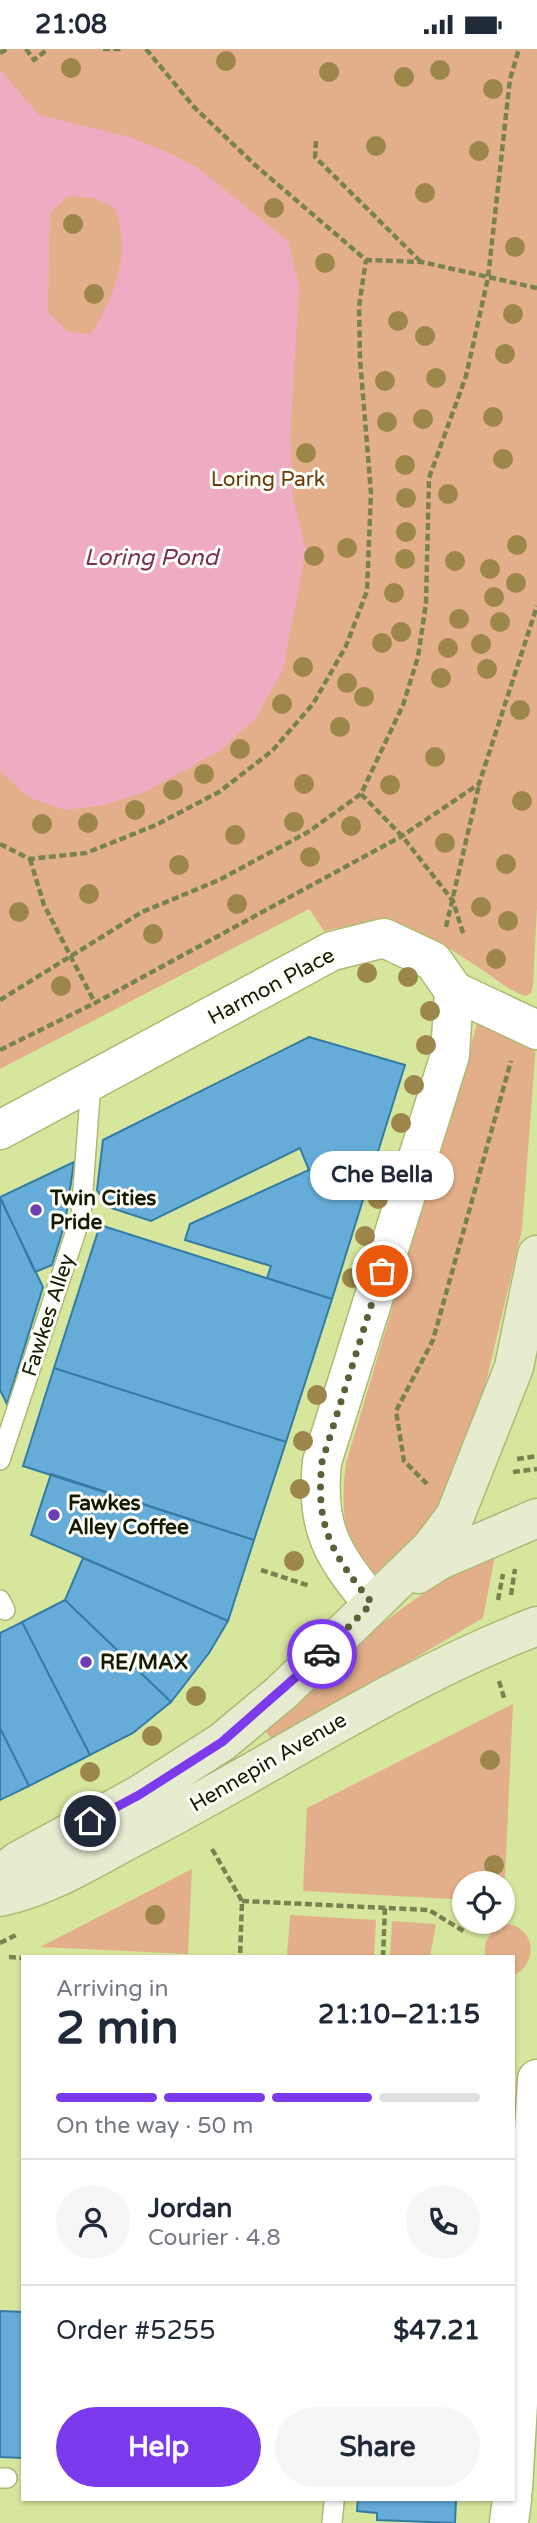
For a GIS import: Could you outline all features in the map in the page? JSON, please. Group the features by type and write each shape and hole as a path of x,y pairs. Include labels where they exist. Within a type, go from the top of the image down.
{"main road":[{"path":"372,1603 431,1548 456,1516 514,1367 537,1255"},
{"path":"372,1603 440,1560 537,1518"},
{"name":"Hennepin Avenue","path":"0,1875 18,1861 139,1795 222,1742 281,1693 372,1603"},
{"name":"Hennepin Avenue","path":"0,1897 30,1891 183,1811 523,1616"}],"street":[{"name":"Harmon Place","path":"0,1130 332,951 384,938 433,961 454,991 537,1030"},
{"path":"372,1603 346,1571 322,1522 319,1490 322,1462 450,1055 454,991"},
{"path":"515,2455 537,2079"},
{"path":"509,2523 512,2501"}],"lane":[{"name":"Fawkes Alley","path":"0,1460 80,1216 91,1083"},
{"path":"332,2523 334,2502"}],"path":[{"path":"0,53 6,49"},
{"path":"26,49 34,60 48,49"},
{"path":"103,49 121,49"},
{"path":"146,49 194,107 255,165 366,260 422,263 537,288"},
{"path":"0,1000 71,959 142,912 219,880 308,832 361,794 403,705 418,657 426,603 429,478 466,376 488,278 510,79 519,49"},
{"path":"316,141 315,156 422,263"},
{"path":"0,844 30,859 86,853 156,825 219,792 272,751 313,704 345,646 367,591 371,492 359,333 366,260"},
{"path":"445,932 479,784 537,606"},
{"path":"0,1050 95,1003 402,836 479,784"},
{"path":"361,794 402,836"},
{"path":"30,859 44,905 95,1003"},
{"path":"515,1486 517,1459"},
{"path":"526,1471 537,1469"},
{"path":"516,1561 523,1616"},
{"path":"261,1570 314,1587"},
{"path":"497,1611 503,1572"},
{"path":"212,1849 242,1901 240,1955"},
{"path":"242,1901 429,1910 452,1924"},
{"path":"383,1955 385,1907"},
{"path":"9,1957 21,1958"}],"green space":[{"name":"Loring Park","path":"0,49 537,49 537,908 533,985 531,993 526,996 510,989 444,945 410,929 373,924 324,931 309,909 0,1069"},
{"path":"478,1021 536,1044 522,1230 484,1391 432,1524 403,1552 371,1576 354,1551 345,1523 346,1463"},
{"path":"495,1556 483,1618 347,1698 271,1738 265,1731 339,1665 370,1632 436,1584"},
{"path":"513,1704 505,1871 452,1871 452,1899 303,1891 307,1808"},
{"path":"192,1869 188,1954 40,1947"},
{"path":"290,1915 376,1920 374,1955 287,1955"},
{"path":"392,1921 436,1924 430,1955 390,1955"},
{"path":"515,1927 525,1933 531,1948 527,1964 522,1970 515,1974 515,1955 485,1955 490,1935 515,1934"}],"water":[{"name":"Loring Pond","path":"0,70 39,115 130,137 169,153 198,168 288,241 299,286 290,439 293,498 306,550 283,670 255,719 221,750 145,792 104,805 65,810 28,797 0,770","holes":["68,196 94,198 115,208 122,241 121,258 114,289 91,334 68,332 48,312 50,213"]}],"building":[{"path":"309,1037 405,1065 332,1299 267,1278 271,1266 185,1240 190,1224 309,1170 300,1148 151,1221 108,1207 97,1190 103,1140"},
{"name":"Twin Cities Pride","path":"74,1162 65,1223 52,1265 35,1272 0,1197"},
{"path":"0,1198 43,1287 7,1404 0,1390"},
{"path":"100,1225 332,1299 286,1442 54,1368"},
{"path":"54,1368 286,1442 254,1540 23,1466"},
{"path":"51,1474 254,1540 228,1621 31,1535"},
{"path":"83,1558 228,1621 209,1653 171,1702 65,1600"},
{"name":"RE/MAX","path":"65,1600 171,1702 133,1733 90,1755 22,1622"},
{"path":"22,1622 90,1755 29,1786 0,1728 0,1633"},
{"path":"0,1728 29,1786 0,1800"},
{"path":"0,2311 21,2312 21,2458 0,2457"},
{"path":"358,2501 456,2501 455,2523 377,2520 377,2513 357,2511"}],"way so far":[{"path":"322,1654 372,1603 346,1571 331,1545 322,1522 319,1490 322,1462 382,1271"}],"place":[{"name":"Twin Cities Pride","path":"36,1210"},
{"name":"Che Bella","path":"382,1271"},
{"name":"Fawkes Alley Coffee","path":"54,1515"},
{"name":"RE/MAX","path":"86,1662"}],"route":[{"path":"90,1821 139,1795 222,1742 281,1693 322,1654"}]}
